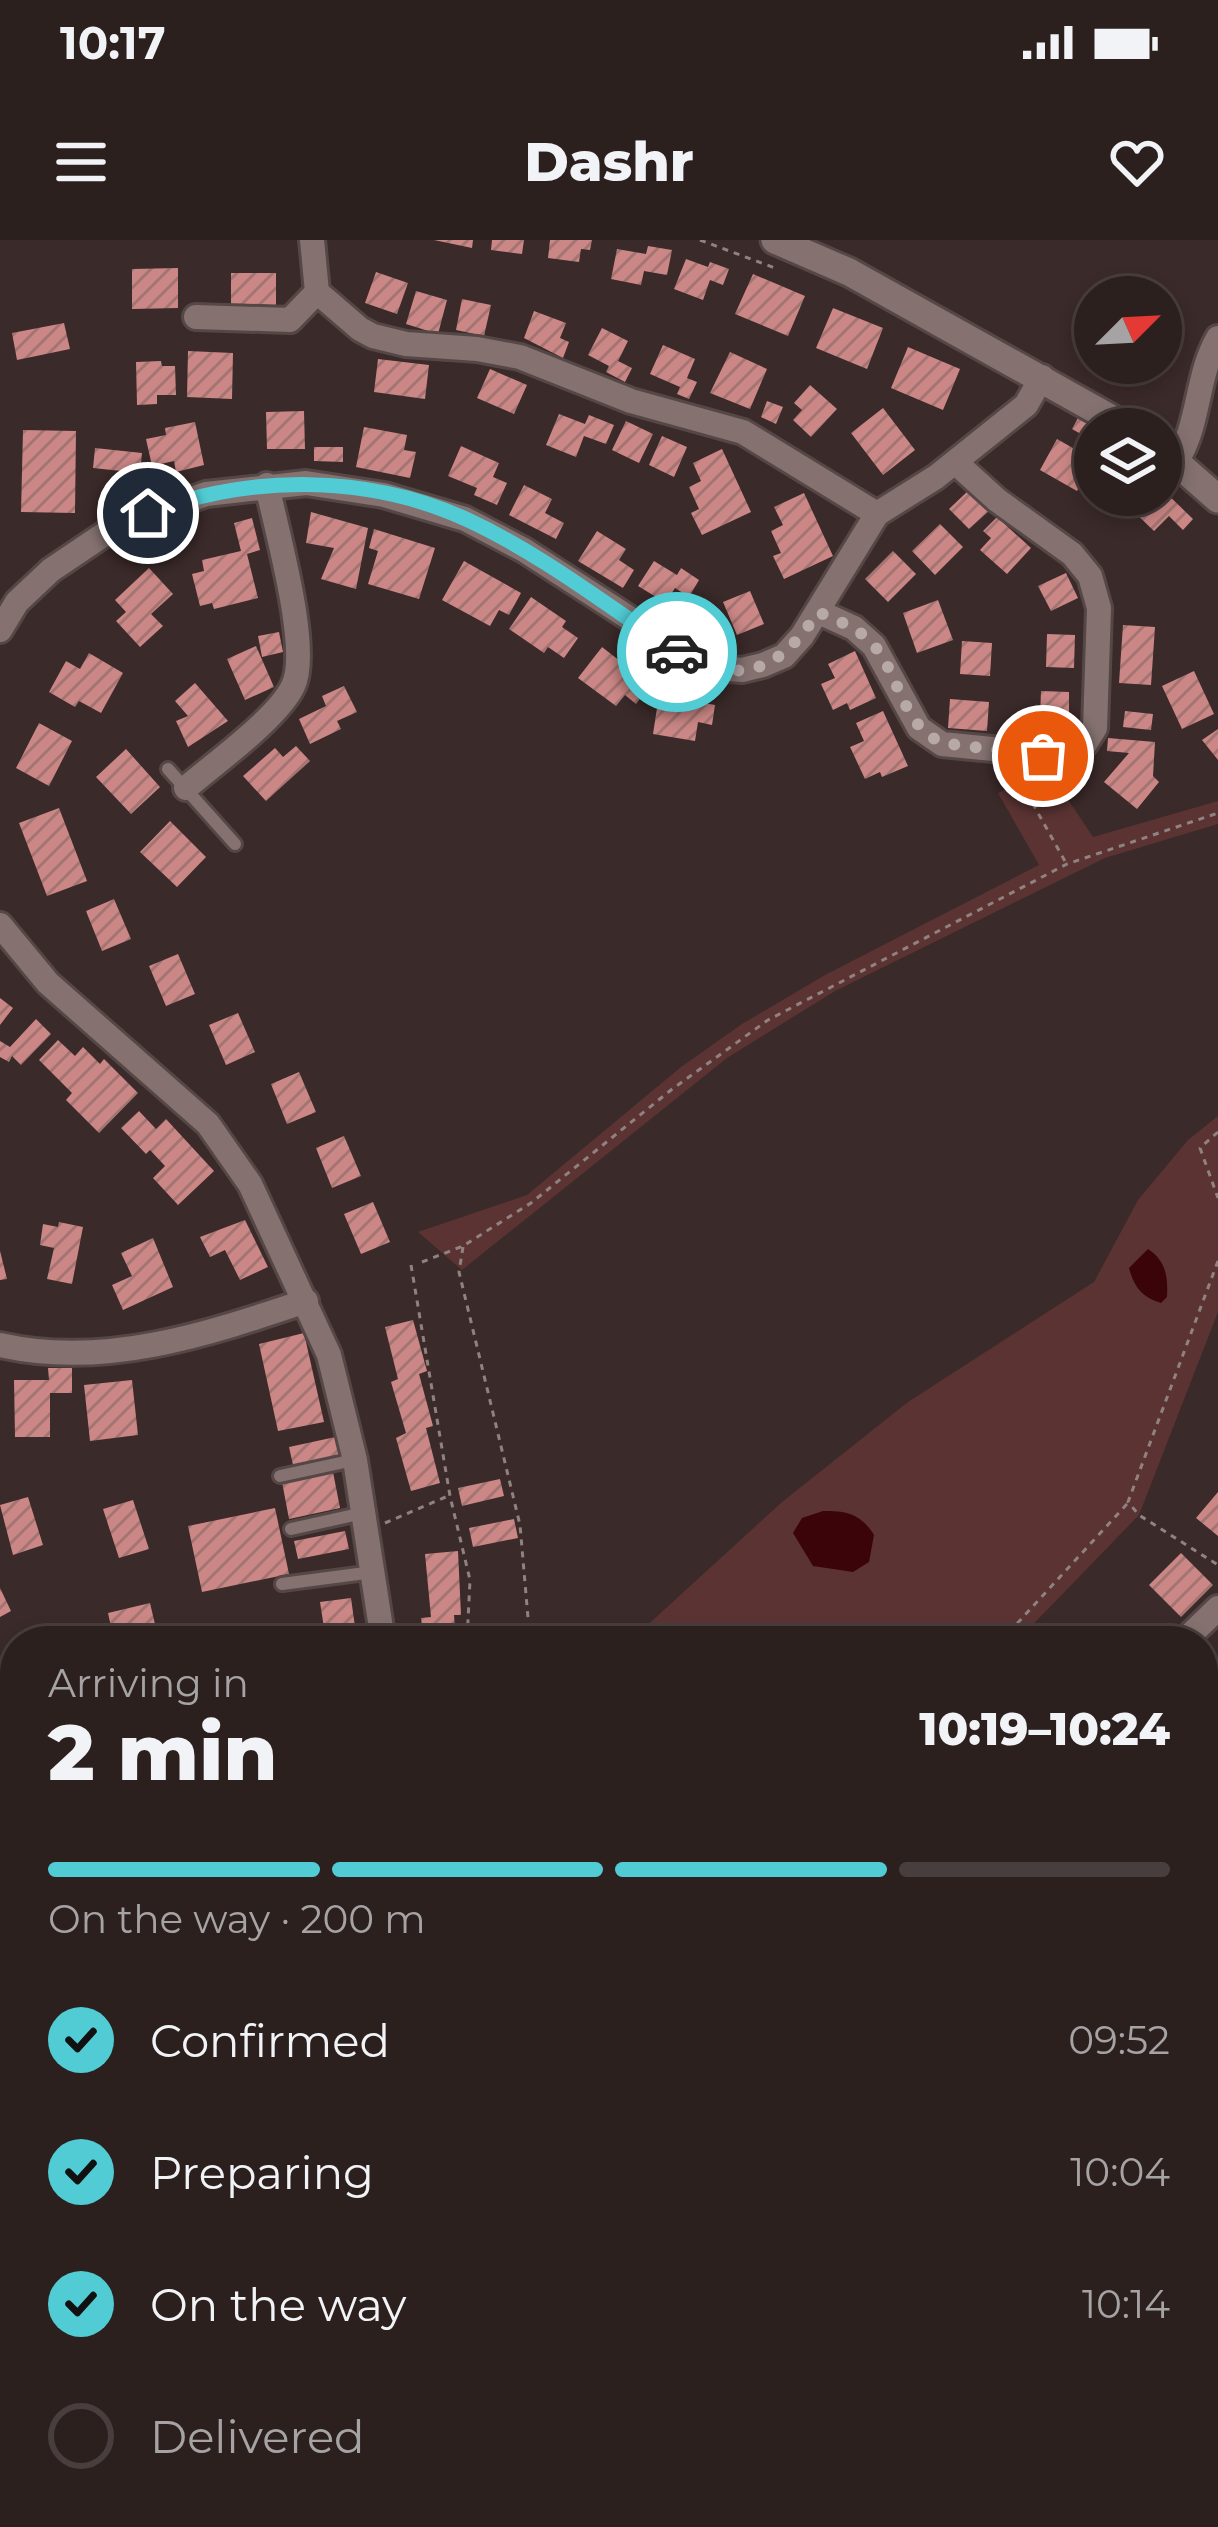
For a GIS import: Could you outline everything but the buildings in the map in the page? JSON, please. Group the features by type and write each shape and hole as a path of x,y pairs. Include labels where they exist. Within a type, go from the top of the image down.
{"street":[{"path":"312,240 317,292 373,336 520,357 631,401 742,432 877,514"},
{"path":"775,240 849,272 1094,408"},
{"path":"196,317 290,320 317,292"},
{"path":"1182,445 1190,440 1208,355 1218,338"},
{"path":"0,630 17,602 51,570 112,530 180,501 267,485 345,487 465,519 524,550 705,667 742,670 784,656 818,612 877,514 955,462 1026,405 1042,377"},
{"path":"818,612 854,628 874,646 910,716 929,737 942,743 1063,756 1076,752 1092,736 1097,592 1072,554 955,462"},
{"path":"1182,466 1218,499"},
{"path":"187,788 283,701 297,676 299,642 267,485"},
{"path":"0,925 48,982 208,1124 250,1184 329,1354 355,1460 381,1626"},
{"path":"0,1345 65,1353 122,1350 234,1325 306,1301"}],"lane":[{"path":"168,769 235,844"},
{"path":"280,1476 355,1460"},
{"path":"291,1529 366,1521"},
{"path":"282,1584 374,1572"}],"path":[{"path":"1003,751 1067,864"},
{"path":"422,1262 463,1246 531,1203 671,1090 768,1020 1067,864 1218,813"},
{"path":"1218,1132 1200,1148 1218,1198"},
{"path":"463,1246 459,1272 514,1507 528,1626"},
{"path":"1014,1626 1128,1502 1218,1261"},
{"path":"411,1265 450,1496 470,1580 467,1626"},
{"path":"366,1521 450,1496"},
{"path":"1128,1502 1139,1515 1218,1565"}],"shaded area":[{"path":"1049,771 1093,837 1218,801 1218,824 1105,858 835,991 727,1058 462,1270 418,1232 527,1195 681,1067 742,1024 825,975 1039,865 998,793"},
{"path":"1218,1116 1218,1312 1139,1515 1032,1626 646,1626 782,1502 908,1402 1094,1282 1138,1200 1188,1140"},
{"path":"1148,1249 1159,1259 1166,1276 1167,1297 1161,1303 1140,1290 1129,1268"},
{"path":"823,1511 853,1515 869,1528 874,1535 869,1562 853,1572 813,1566 793,1533 802,1518"}],"way so far":[{"path":"677,652 722,671 763,665 784,656 818,612 854,628 874,646 910,716 929,737 942,743 1043,756"}],"route":[{"path":"148,513 206,494 306,483 422,504 465,519 524,550 677,652"}]}
